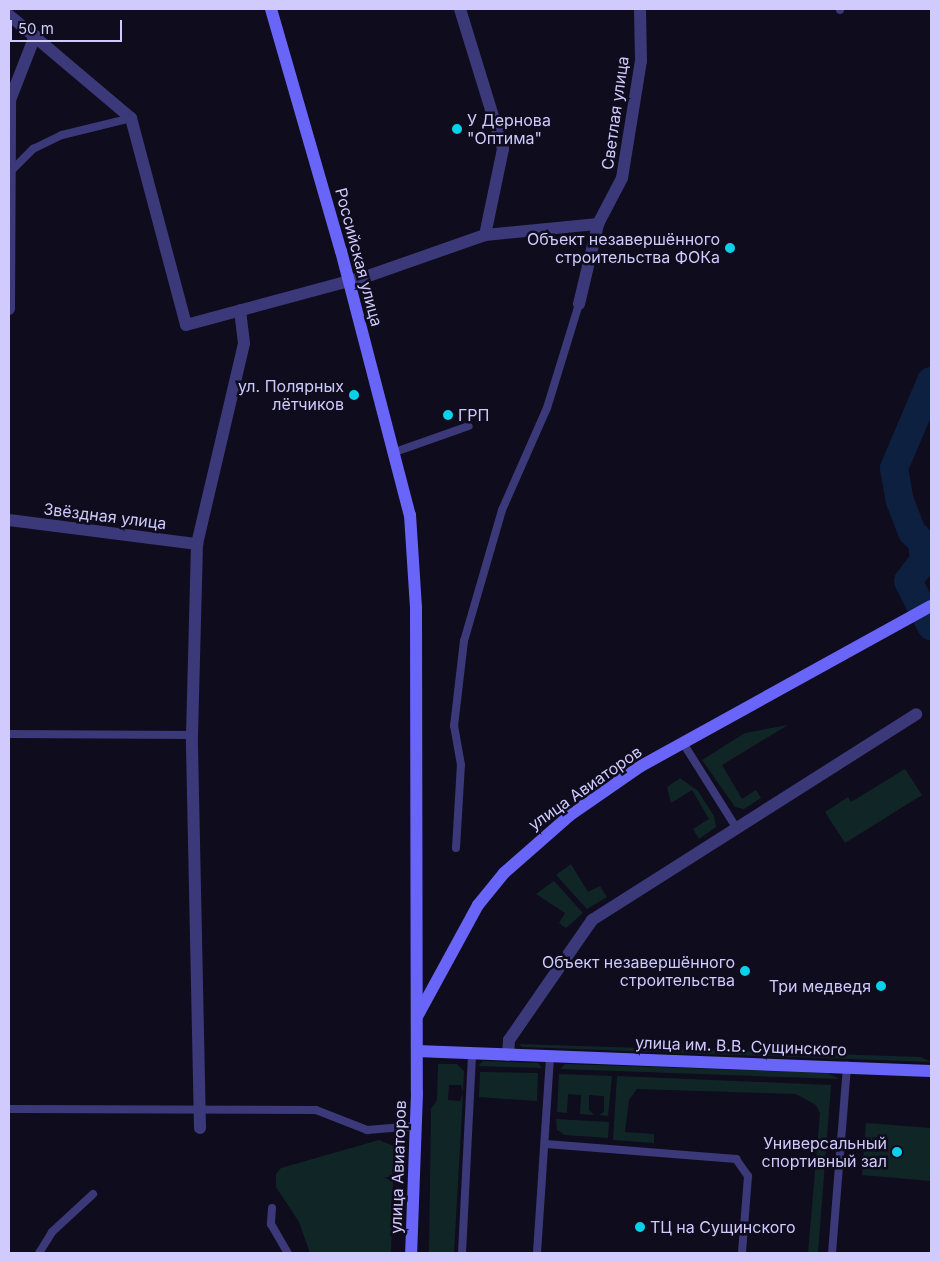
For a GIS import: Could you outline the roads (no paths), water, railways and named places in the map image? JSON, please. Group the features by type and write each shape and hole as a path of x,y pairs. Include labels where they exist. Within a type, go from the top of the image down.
{"street":[{"name":"Российская улица","path":"270,9 349,281 410,515 416,607 417,1016"},
{"path":"460,9 503,149 485,235"},
{"name":"Светлая улица","path":"579,304 598,224 622,178 641,61 640,9"},
{"path":"9,15 130,118 186,324 349,281 485,235 598,224"},
{"path":"9,309 10,100 35,36"},
{"path":"200,1128 192,735 197,544 244,343 240,310"},
{"name":"Звёздная улица","path":"9,520 197,544"},
{"name":"улица Авиаторов","path":"411,1253 416,1126 417,1016 478,905 504,873 570,815 683,742 931,606"},
{"path":"508,1055 509,1040 592,920 736,826 916,714"},
{"name":"улица им. В.В. Сущинского","path":"417,1051 848,1066 931,1071"}],"lane":[{"path":"10,172 33,149 62,135 130,118"},
{"path":"456,848 462,765 454,726 464,641 499,519 547,408 579,304"},
{"path":"395,452 468,426"},
{"path":"9,734 192,735"},
{"path":"683,742 736,826"},
{"path":"462,1253 472,1053"},
{"path":"537,1253 546,1144 550,1056"},
{"path":"832,1253 848,1066"},
{"path":"9,1109 316,1110 367,1130 416,1126"},
{"path":"546,1144 736,1159 748,1176 742,1253"},
{"path":"39,1253 52,1232 93,1194"},
{"path":"272,1208 271,1224 288,1253"}],"waterway":[{"path":"931,381 894,468 900,501 912,532 922,542 924,560 908,581 931,626"}],"place":[{"name":"У Дернова \"Оптима\"","path":"457,129"},
{"name":"Объект незавершённого строительства ФОКа","path":"730,248"},
{"name":"ул. Полярных лётчиков","path":"354,395"},
{"name":"ГРП","path":"448,415"},
{"name":"Объект незавершённого строительства","path":"745,971"},
{"name":"Три медведя","path":"881,986"},
{"name":"Универсальный спортивный зал","path":"897,1152"},
{"name":"ТЦ на Сущинского","path":"640,1227"}]}
